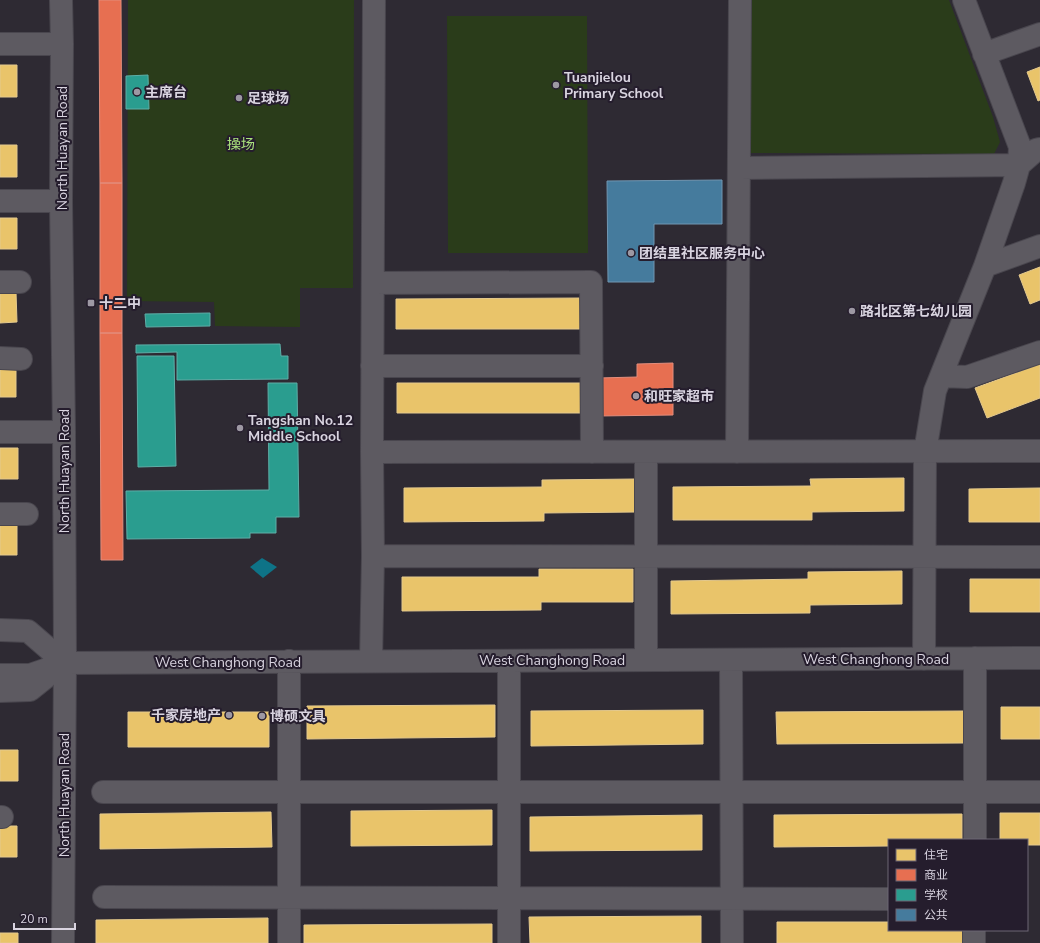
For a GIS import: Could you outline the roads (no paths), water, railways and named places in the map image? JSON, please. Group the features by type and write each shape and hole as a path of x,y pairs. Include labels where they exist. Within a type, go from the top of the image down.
{"street":[{"name":"North Huayan Road","path":"61,0 61,201 65,663 63,943"},
{"path":"371,661 373,556 372,366 374,0"},
{"path":"737,452 740,0"},
{"path":"924,659 925,452 935,391 985,266 1019,165 1020,148 964,0"},
{"path":"984,54 1040,34"},
{"path":"0,44 62,44"},
{"path":"739,168 1019,165 1040,148"},
{"path":"0,201 61,201"},
{"path":"985,266 1040,246"},
{"path":"373,283 591,282 592,452"},
{"path":"941,376 967,377 1040,352"},
{"path":"372,366 592,366"},
{"path":"0,432 64,432"},
{"path":"372,452 1040,452"},
{"path":"646,452 646,660"},
{"path":"0,514 27,514"},
{"path":"373,556 1040,557"},
{"path":"0,630 28,631 65,663"},
{"path":"0,644 29,644 65,663"},
{"path":"974,839 975,658"},
{"name":"West Changhong Road","path":"65,663 1040,658"},
{"path":"731,660 732,943"},
{"path":"289,661 289,943"},
{"path":"509,661 509,943"},
{"path":"0,675 30,675 65,663"},
{"path":"0,691 30,690 65,663"},
{"path":"103,792 1040,792"},
{"path":"104,897 888,898"},
{"path":"974,931 974,943"}],"water":[{"path":"262,558 277,567 263,578 250,567"}],"place":[{"name":"Tuanjielou Primary School","path":"556,85"},
{"name":"主席台","path":"137,92"},
{"name":"足球场","path":"239,98"},
{"name":"团结里社区服务中心","path":"631,253"},
{"name":"十二中","path":"91,303"},
{"name":"路北区第七幼儿园","path":"852,311"},
{"name":"和旺家超市","path":"636,396"},
{"name":"Tangshan No.12 Middle School","path":"240,428"},
{"name":"千家房地产","path":"229,715"},
{"name":"博硕文具","path":"262,716"}],"park label":[{"name":"操场","path":"241,144"}]}
